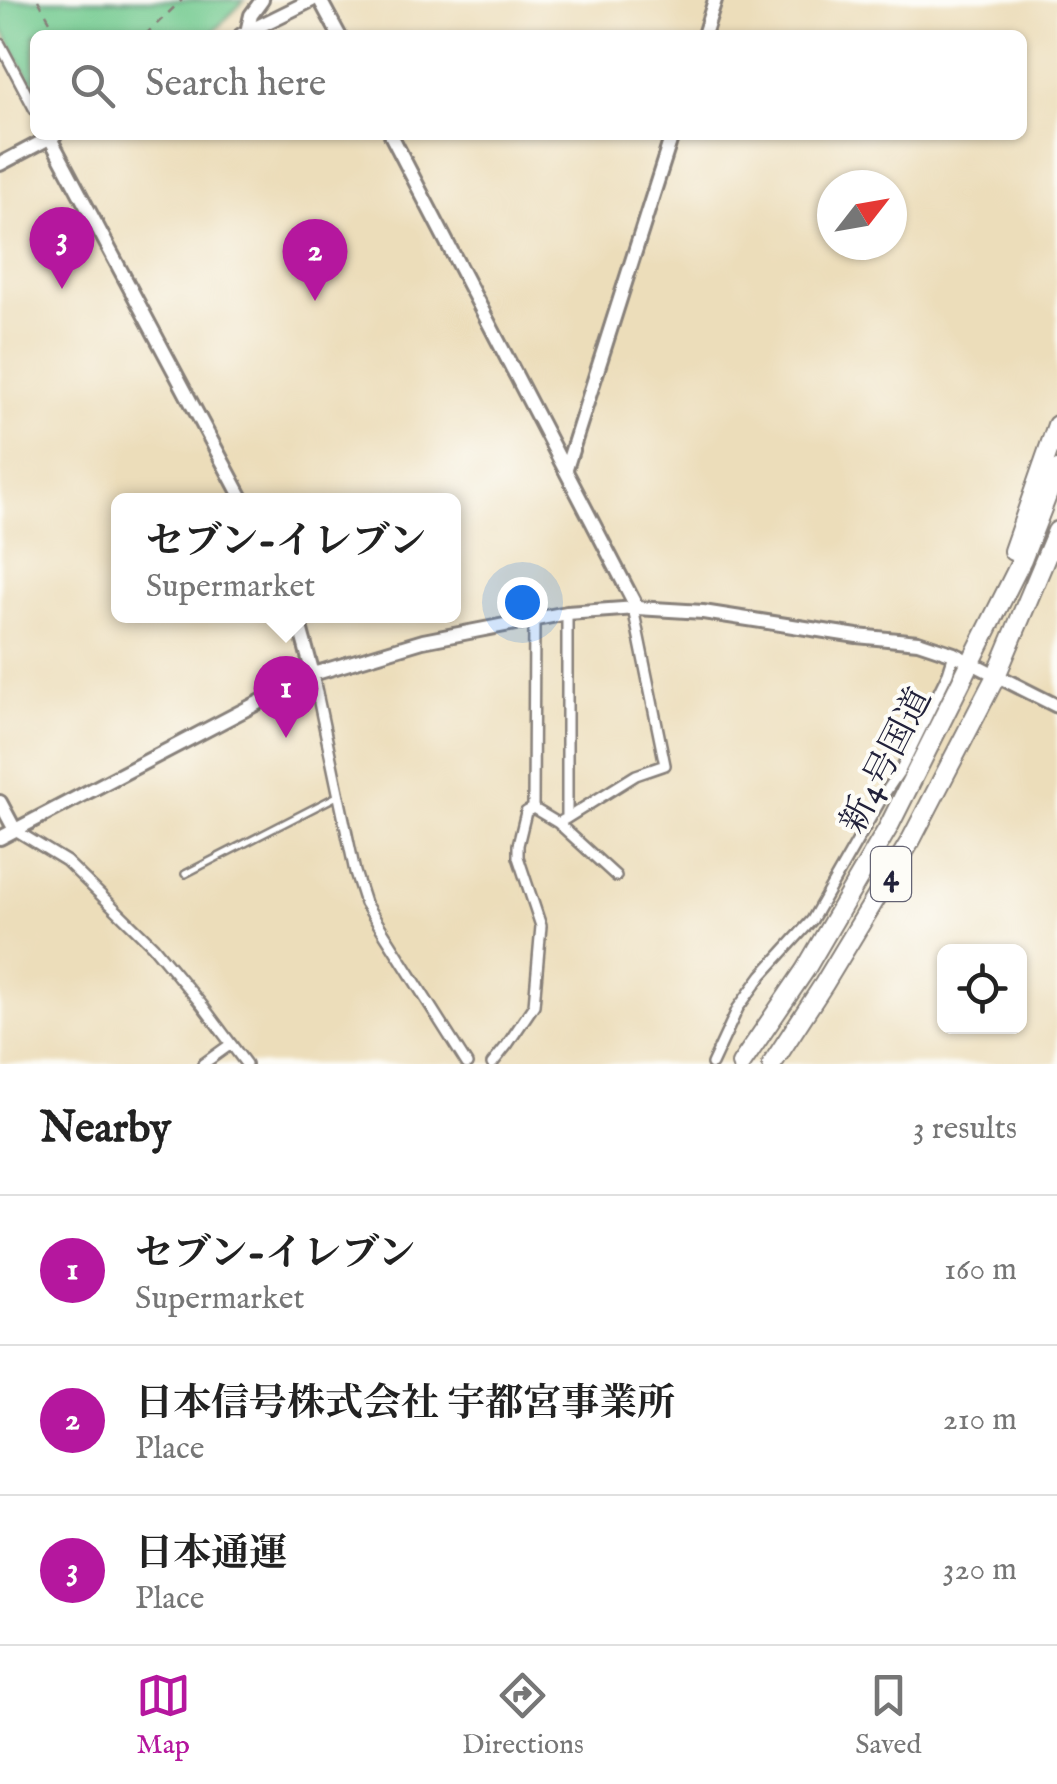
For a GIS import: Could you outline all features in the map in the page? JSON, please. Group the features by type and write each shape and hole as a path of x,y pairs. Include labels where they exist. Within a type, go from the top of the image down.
{"highway":[{"path":"986,632 1057,425"},
{"name":"新4号国道","path":"742,1064 843,908 888,828 963,659 986,632 1022,560 1057,470"},
{"name":"新4号国道","path":"772,1064 911,840 996,676 1056,534"}],"street":[{"path":"245,30 262,0"},
{"path":"250,30 312,0"},
{"path":"320,0 336,30"},
{"path":"706,30 715,0"},
{"path":"0,44 30,101"},
{"path":"0,164 44,140"},
{"path":"53,140 240,493"},
{"path":"394,140 635,608 666,765 636,774 563,821"},
{"path":"566,469 670,140"},
{"path":"0,838 313,674 423,641 567,612 635,608 703,612 918,642 963,659 1057,706"},
{"path":"563,821 567,612"},
{"path":"534,618 534,808"},
{"path":"299,623 364,902 468,1064"},
{"path":"712,1064 738,1008 812,920 900,771 945,681 963,659"},
{"path":"0,802 15,830 74,868 152,946 246,1064"},
{"path":"534,808 563,821 616,876"},
{"path":"492,1064 534,1005 541,926 518,857 518,844 526,812 534,808"},
{"path":"202,1064 231,1044"}],"lane":[{"path":"185,874 339,794"}],"path":[{"path":"38,0 55,30"},
{"path":"150,30 182,0"}],"green space":[{"path":"0,0 245,0 215,30 30,30 30,81 0,25"}],"place":[{"name":"日本通運","path":"62,289"},
{"name":"日本信号株式会社 宇都宮事業所","path":"315,301"},
{"name":"セブン-イレブン","path":"286,738"}]}
